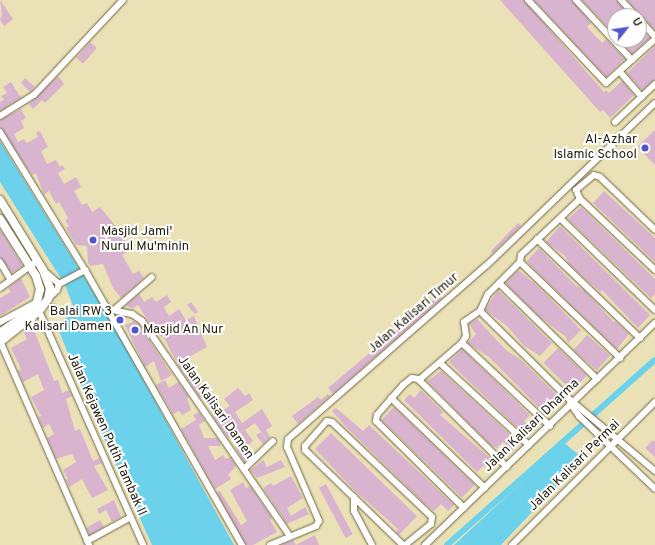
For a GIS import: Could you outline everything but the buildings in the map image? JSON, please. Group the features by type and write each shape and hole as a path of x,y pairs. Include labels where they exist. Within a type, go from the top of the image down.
{"street":[{"path":"0,116 34,95 123,0"},
{"path":"528,0 604,82 608,82 620,72 655,38 647,28"},
{"path":"576,0 632,60"},
{"path":"621,0 628,8"},
{"path":"620,72 642,96"},
{"path":"615,122 655,84"},
{"name":"Jalan Kalisari Timur","path":"270,545 316,526 319,521 287,447 288,439 487,265 655,103"},
{"path":"0,132 84,271 111,310 242,545"},
{"path":"655,230 596,175 592,176 576,190 580,199 655,270"},
{"path":"419,380 462,342 465,332 464,325 467,319 480,311 488,294 500,284 520,262 521,255 580,199"},
{"path":"0,200 3,212 43,270 50,288 48,299"},
{"path":"560,218 655,310"},
{"path":"0,219 30,266 40,286 37,302 26,315 0,333"},
{"path":"537,239 640,338"},
{"path":"0,288 37,260"},
{"path":"0,262 11,280"},
{"path":"520,262 620,358"},
{"path":"43,270 61,284"},
{"path":"84,271 61,284 39,311 0,342 88,543 131,517"},
{"path":"111,310 152,277"},
{"path":"500,284 597,379"},
{"path":"0,322 37,302"},
{"name":"Jalan Kalisari Damen","path":"111,310 132,314 141,320 290,536"},
{"name":"Jalan Kejawen Putih Tambak II","path":"39,311 143,545"},
{"path":"480,311 573,403 602,439 655,489"},
{"name":"Jalan Kalisari Dharma","path":"425,545 655,323"},
{"path":"462,342 550,426"},
{"path":"440,363 529,445"},
{"path":"464,508 376,421 376,416 409,380 414,378 419,380 507,467"},
{"path":"391,398 485,488"},
{"name":"Jalan Kalisari Permai","path":"512,545 655,402"},
{"path":"581,414 608,433 655,472"},
{"path":"328,420 432,517 431,524 404,545 354,497 304,449 328,420"},
{"path":"244,469 273,441"},
{"path":"354,497 354,511 370,544"}],"water":[{"path":"0,141 112,322 234,545 152,545 84,394 57,326 75,311 65,285 0,182"},
{"path":"564,443 583,458 501,545 454,545"}],"waterway":[{"path":"447,545 655,360"}],"place":[{"name":"Al-Azhar Islamic School","path":"645,148"},
{"name":"Masjid Jami' Nurul Mu'minin","path":"93,240"},
{"name":"Balai RW 3 Kalisari Damen","path":"120,320"},
{"name":"Masjid An Nur","path":"135,330"}]}
